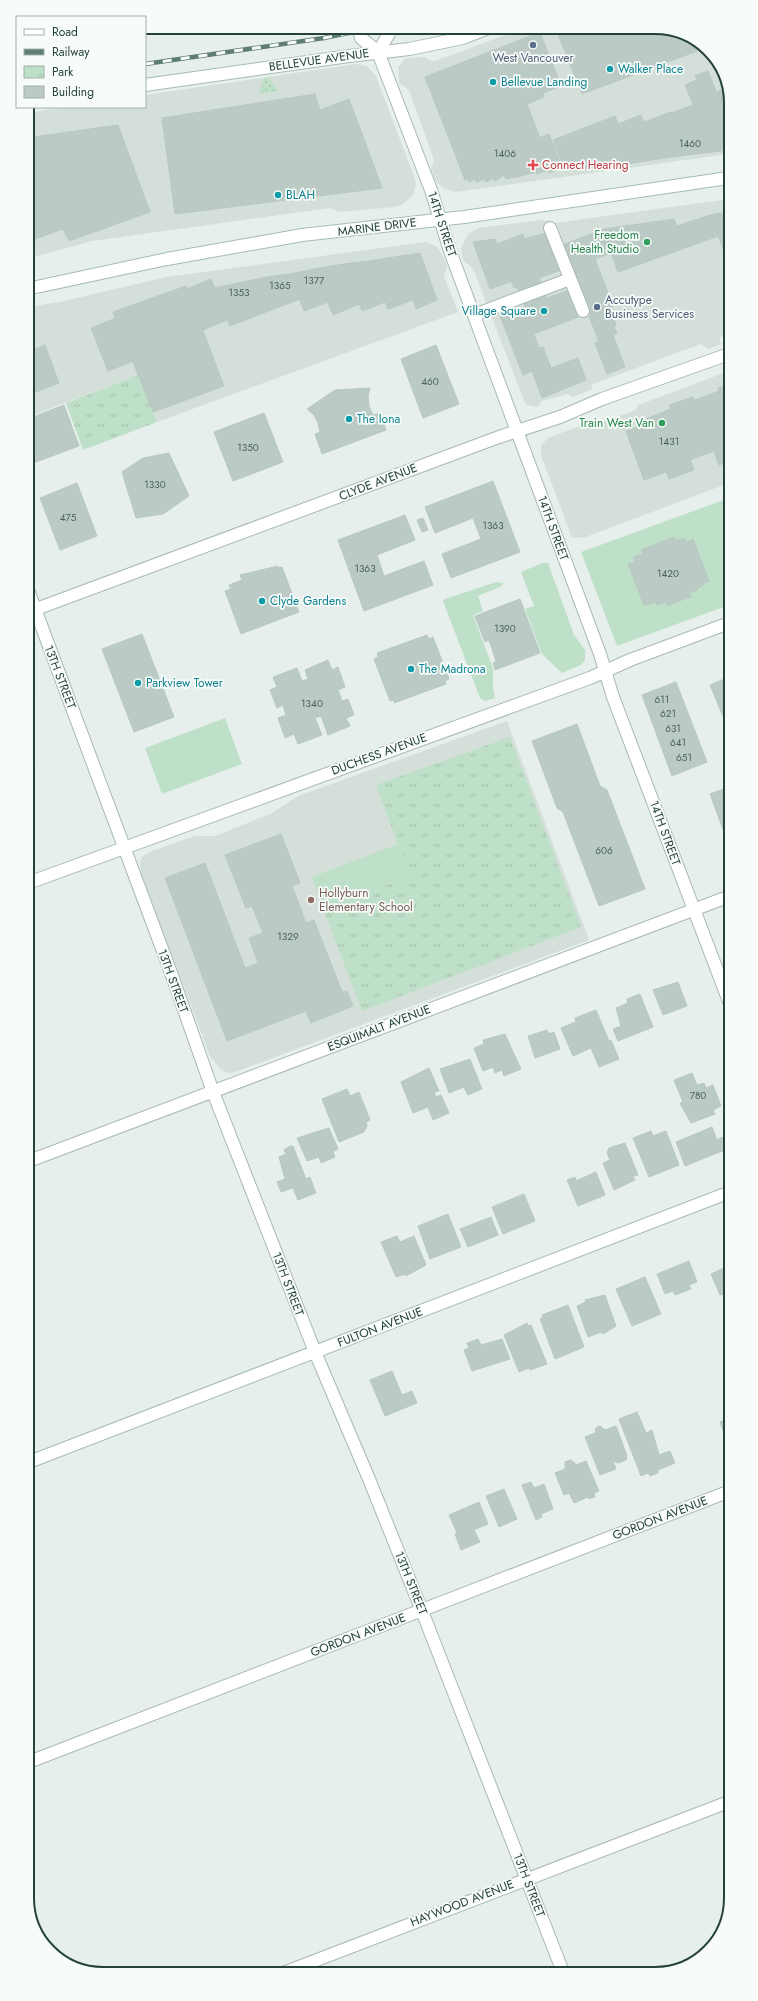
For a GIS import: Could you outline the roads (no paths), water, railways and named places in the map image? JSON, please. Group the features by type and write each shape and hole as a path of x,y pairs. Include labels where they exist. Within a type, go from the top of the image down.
{"street":[{"path":"360,34 361,38 378,52 389,34"},
{"name":"BELLEVUE AVENUE","path":"146,85 378,52 409,49 463,38 473,34"},
{"name":"14TH STREET","path":"378,52 431,190 439,220 605,671 613,697 724,989"},
{"name":"MARINE DRIVE","path":"34,287 167,259 302,236 439,220 724,179"},
{"path":"550,228 583,311"},
{"path":"474,315 570,278"},
{"name":"CLYDE AVENUE","path":"34,609 517,431 560,417 602,399 724,356"},
{"name":"13TH STREET","path":"34,618 123,847 213,1092 315,1352 369,1479 422,1611 561,1967"},
{"name":"DUCHESS AVENUE","path":"34,881 605,671 724,625"},
{"name":"ESQUIMALT AVENUE","path":"34,1159 724,898"},
{"name":"FULTON AVENUE","path":"34,1460 724,1194"},
{"name":"GORDON AVENUE","path":"34,1760 724,1493"},
{"name":"HAYWOOD AVENUE","path":"298,1967 724,1804"}],"railway":[{"path":"146,64 343,34"}],"place":[{"name":"West Vancouver","path":"533,45"},
{"name":"Walker Place","path":"610,69"},
{"name":"Bellevue Landing","path":"493,82"},
{"name":"Connect Hearing","path":"533,165"},
{"name":"BLAH","path":"278,195"},
{"name":"Freedom Health Studio","path":"647,242"},
{"name":"Accutype Business Services","path":"597,307"},
{"name":"Village Square","path":"544,311"},
{"name":"The Iona","path":"349,419"},
{"name":"Train West Van","path":"662,423"},
{"name":"Clyde Gardens","path":"262,601"},
{"name":"The Madrona","path":"411,669"},
{"name":"Parkview Tower","path":"138,683"},
{"name":"Hollyburn Elementary School","path":"311,900"}]}
